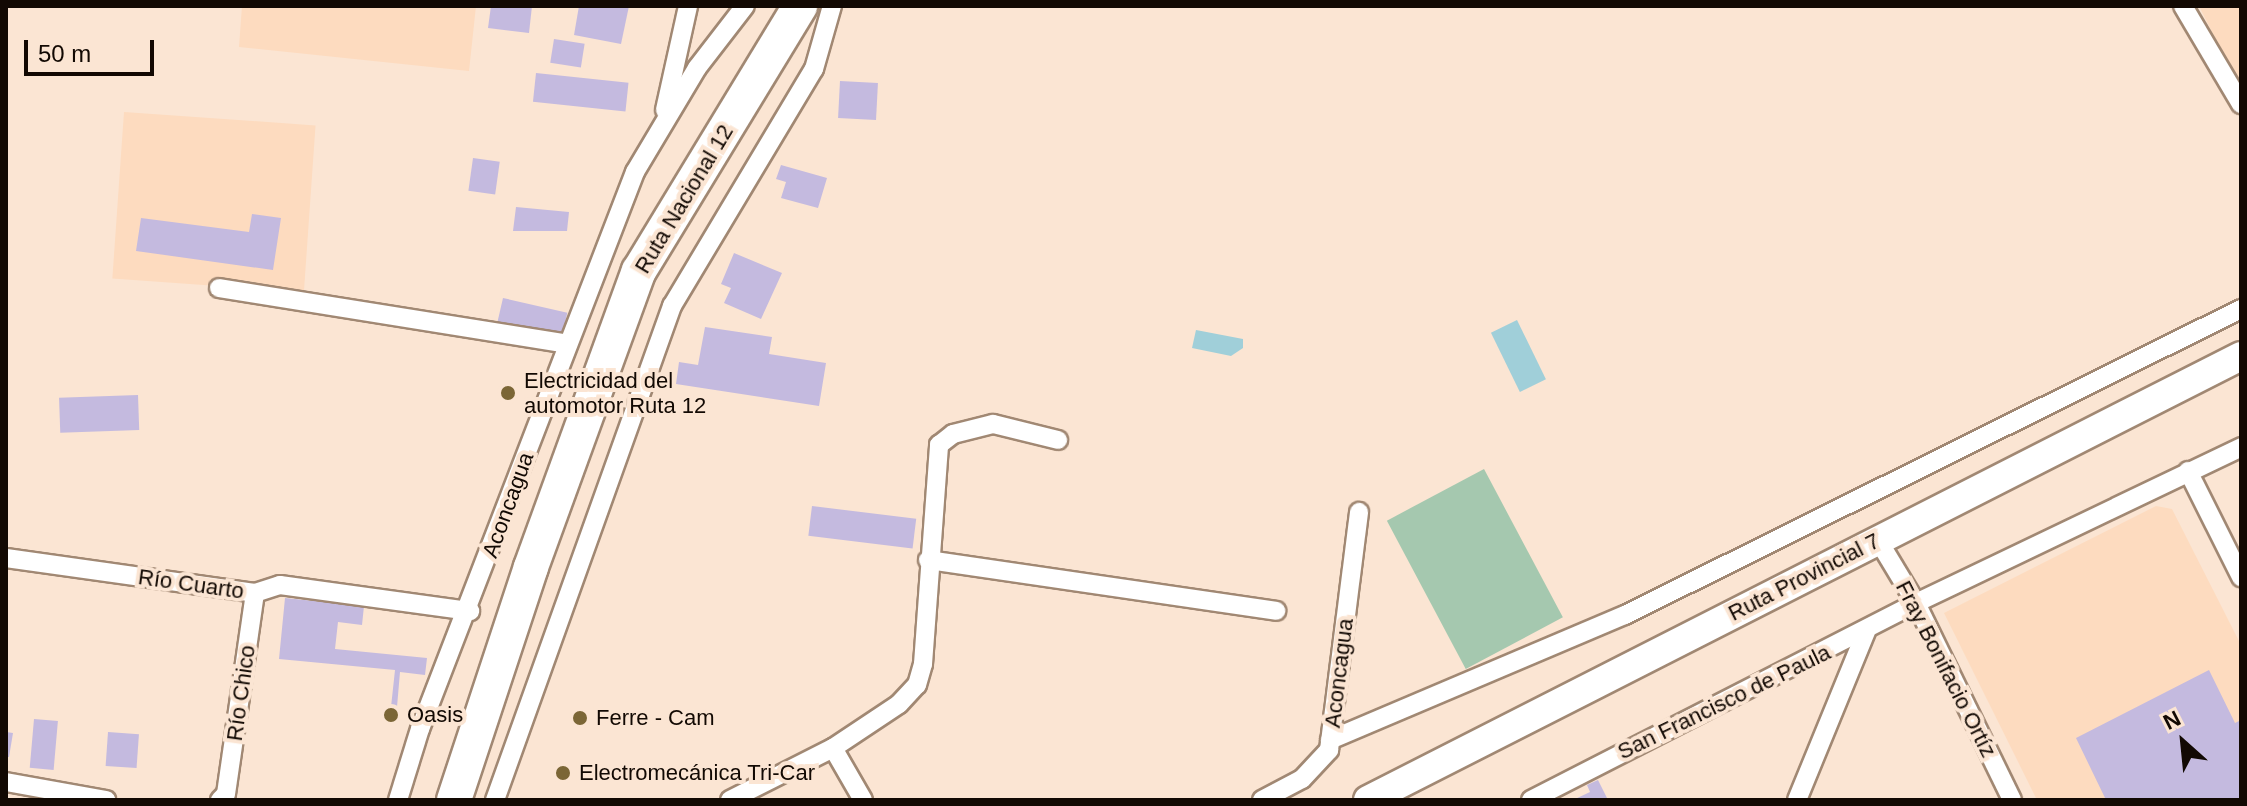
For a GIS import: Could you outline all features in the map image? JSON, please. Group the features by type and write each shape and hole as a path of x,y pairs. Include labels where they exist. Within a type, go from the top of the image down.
{"highway":[{"name":"Ruta Nacional 12","path":"456,800 558,493 639,271 800,6"}],"main road":[{"name":"Ruta Provincial 7","path":"1368,800 2241,356"}],"street":[{"path":"658,132 688,6"},
{"name":"Aconcagua","path":"398,800 420,729 470,611 635,172 697,68 745,6"},
{"path":"495,800 672,306 814,69 832,6"},
{"path":"2183,6 2241,104"},
{"path":"219,288 568,344"},
{"path":"1330,740 1625,615 2241,309"},
{"path":"730,800 833,748 899,704 917,685 923,664 928,560 939,445 953,434 993,424 1058,440"},
{"name":"San Francisco de Paula","path":"1531,800 1866,632 1916,603 2241,447"},
{"path":"2188,471 2241,577"},
{"name":"Aconcagua","path":"1262,800 1321,763 1330,740 1359,512"},
{"name":"Fray Bonifacio Ortíz","path":"1878,540 1916,603 2012,800"},
{"name":"Río Cuarto","path":"6,558 255,593 280,585 470,611"},
{"path":"928,560 1276,611"},
{"name":"Río Chico","path":"223,797 255,593"},
{"path":"1797,800 1866,632"},
{"path":"833,748 863,800"},
{"path":"6,782 106,800"}],"shaded area":[{"path":"242,6 476,6 469,71 239,47"},
{"path":"2199,6 2241,6 2241,87 2215,38"},
{"path":"124,112 316,125 304,292 112,279"},
{"path":"2156,506 2172,509 2241,645 2241,800 2037,800 1944,613"}],"green space":[{"path":"1484,469 1563,617 1466,669 1387,521"}],"water":[{"path":"1517,320 1546,379 1520,392 1491,333"},
{"path":"1196,330 1243,339 1243,348 1231,356 1192,348"}],"building":[{"path":"491,6 532,6 529,33 488,28"},
{"path":"579,6 629,6 621,44 574,35"},
{"path":"554,39 585,44 581,68 550,63"},
{"path":"536,73 628,83 625,112 533,102"},
{"path":"840,81 878,83 876,120 838,118"},
{"path":"473,158 500,162 495,194 468,191"},
{"path":"781,165 827,178 818,208 781,198 786,182 776,179"},
{"path":"516,207 569,212 567,231 513,231"},
{"path":"252,214 281,218 273,270 136,251 141,218 249,232"},
{"path":"734,253 782,273 761,319 724,303 731,288 721,284"},
{"path":"503,298 567,313 561,342 496,327"},
{"path":"705,327 772,337 769,354 826,363 819,406 676,384 679,362 698,365"},
{"path":"138,395 139,430 60,433 59,398"},
{"path":"812,506 916,519 913,549 808,536"},
{"path":"285,598 364,606 362,625 338,622 335,649 427,658 425,675 400,672 397,707 391,707 395,670 279,659"},
{"path":"2209,670 2235,723 2241,720 2241,800 2106,800 2076,738"},
{"path":"34,719 58,721 54,770 30,768"},
{"path":"6,732 13,733 9,757 6,757"},
{"path":"108,732 139,734 137,768 106,766"},
{"path":"1598,780 1608,800 1573,800 1590,792 1587,785"}],"place":[{"name":"Electricidad del automotor Ruta 12","path":"508,393"},
{"name":"Oasis","path":"391,715"},
{"name":"Ferre - Cam","path":"580,718"},
{"name":"Electromecánica Tri-Car","path":"563,773"}]}
